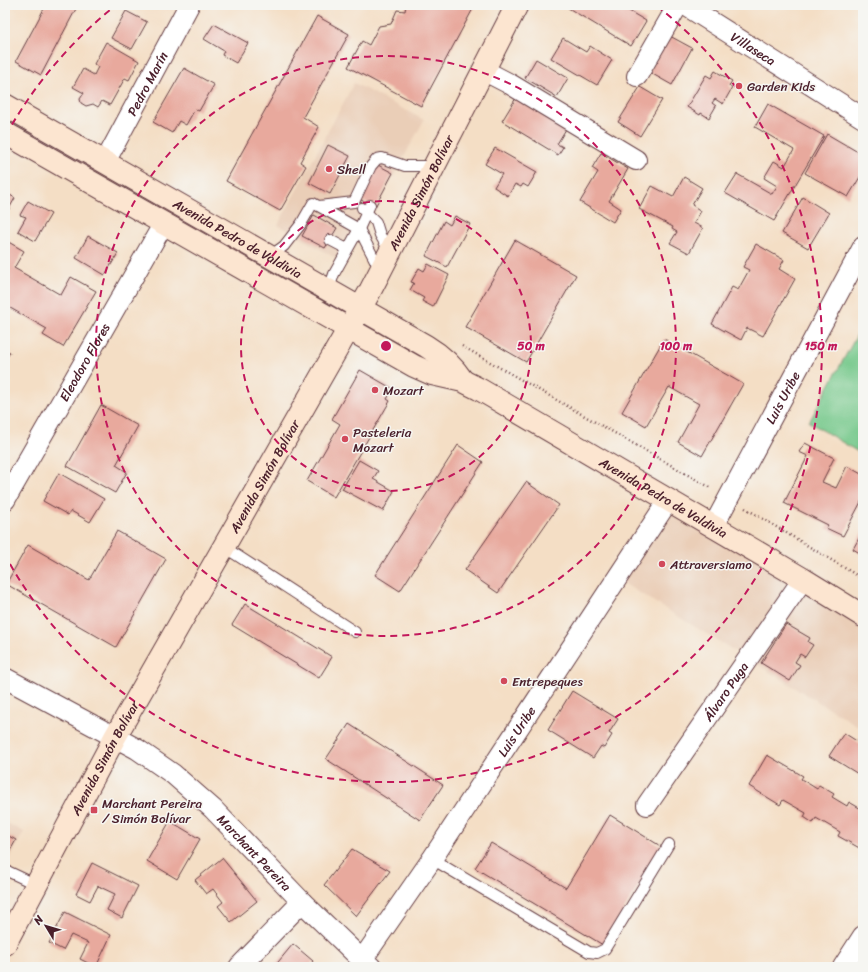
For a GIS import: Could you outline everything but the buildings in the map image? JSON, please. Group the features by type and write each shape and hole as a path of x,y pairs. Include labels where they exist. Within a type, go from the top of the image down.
{"main road":[{"name":"Avenida Simón Bolívar","path":"5,944 115,737 360,307 517,5"},
{"name":"Avenida Pedro de Valdivia","path":"5,105 360,307 438,354 450,363 464,381"},
{"name":"Avenida Pedro de Valdivia","path":"5,133 423,370 448,378 464,381 803,579 863,616"}],"street":[{"name":"Pedro Marín","path":"105,162 189,5"},
{"path":"637,76 678,5"},
{"name":"Villaseca","path":"685,5 863,118"},
{"path":"483,70 510,84 636,160"},
{"name":"Eleodoro Flores","path":"5,500 164,223"},
{"name":"Luis Uribe","path":"713,527 863,247"},
{"name":"Luis Uribe","path":"366,964 432,859 668,501"},
{"name":"Álvaro Puga","path":"647,805 803,579"},
{"name":"Marchant Pereira","path":"5,678 137,749 194,791 234,830 302,902 366,964"},
{"path":"239,967 302,902"},
{"path":"843,967 863,936"}],"lane":[{"path":"354,202 371,166 377,159 382,158 405,166 434,166"},
{"path":"319,206 354,202 368,208 376,222 385,261"},
{"path":"270,256 284,246 304,226 313,203 360,229 385,261"},
{"path":"329,289 334,274 347,249 360,229 368,208"},
{"path":"330,240 347,249"},
{"path":"224,547 355,632"},
{"path":"432,859 588,952 597,952 605,949 669,844"},
{"path":"5,870 37,885"}],"shaded area":[{"path":"354,83 424,120 346,264 278,225"},
{"path":"667,499 863,616 863,729 615,578"},
{"path":"5,822 24,832 5,866"}],"green space":[{"path":"863,324 863,455 809,422"}],"place":[{"name":"Garden Kids","path":"739,86"},
{"name":"Shell","path":"329,169"},
{"name":"Mozart","path":"375,390"},
{"name":"Pasteleria Mozart","path":"345,439"},
{"name":"Attraversiamo","path":"662,564"},
{"name":"Entrepeques","path":"504,681"},
{"name":"Marchant Pereira / Simón Bolívar","path":"94,810"}]}
